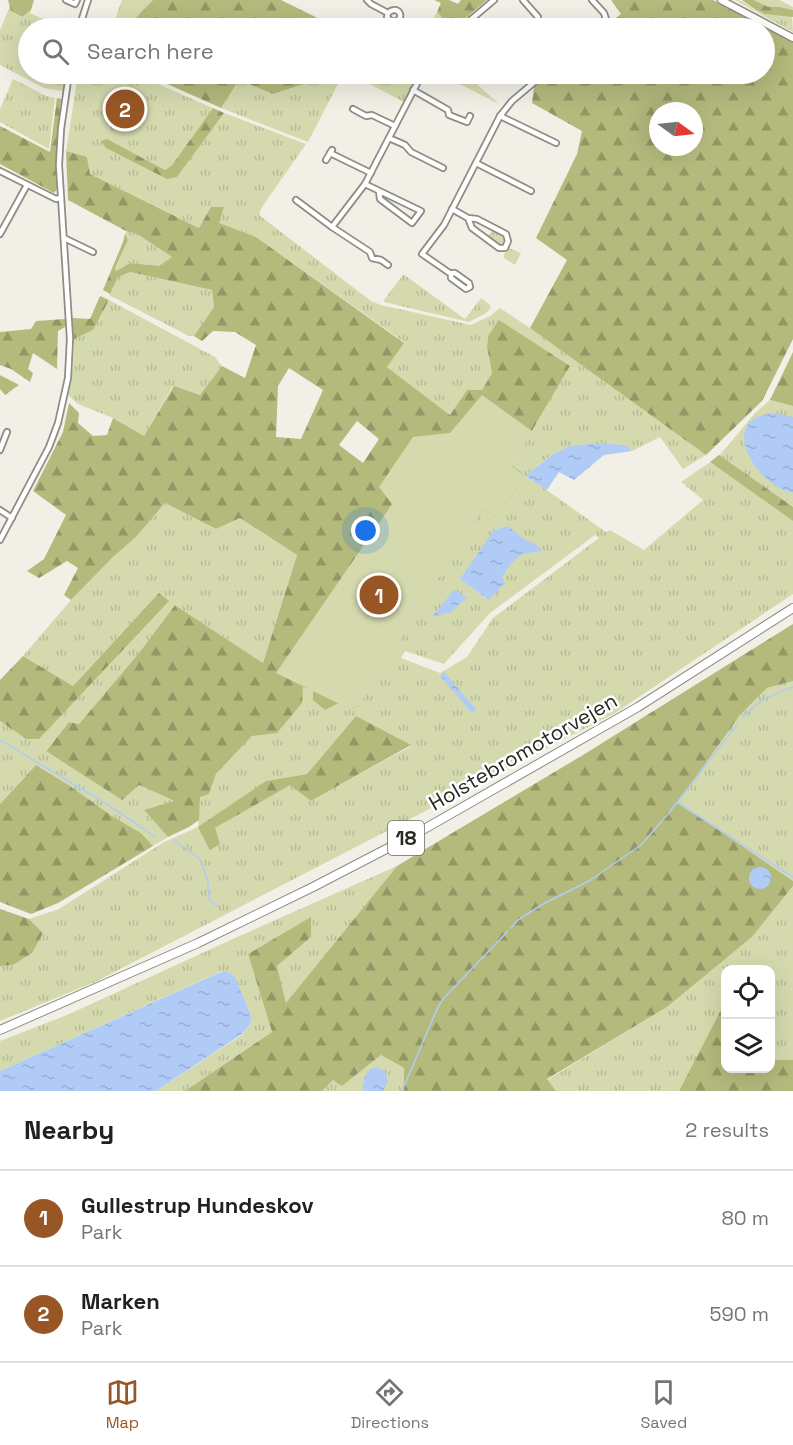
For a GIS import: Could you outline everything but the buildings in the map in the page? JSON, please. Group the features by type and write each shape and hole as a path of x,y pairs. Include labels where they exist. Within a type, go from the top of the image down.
{"highway":[{"name":"Holstebromotorvejen","path":"0,1030 198,943 419,832 638,708 793,608"}],"street":[{"path":"66,0 75,4 77,0"},
{"path":"82,18 86,0"},
{"path":"367,0 388,13"},
{"path":"473,18 494,0"},
{"path":"523,0 538,18"},
{"path":"592,0 606,18"},
{"path":"721,0 755,18"},
{"path":"775,28 793,38"},
{"path":"0,540 49,447 58,423 68,378 70,339 60,165 61,129 68,84"},
{"path":"332,227 365,184 416,84"},
{"path":"451,274 422,254 444,225 500,116 512,101 532,84"},
{"path":"413,90 448,110 450,115 467,122 470,116"},
{"path":"353,109 395,126"},
{"path":"500,116 556,143"},
{"path":"389,138 443,168"},
{"path":"326,160 331,152 371,173"},
{"path":"476,163 531,191"},
{"path":"0,171 56,199 61,198"},
{"path":"365,184 421,211 412,223 380,199 379,191"},
{"path":"0,234 27,185"},
{"path":"296,200 370,252 372,258 388,265"},
{"path":"452,209 506,234 508,241 505,248 499,248 472,228 468,218"},
{"path":"0,219 6,223"},
{"path":"63,238 93,252"},
{"path":"0,450 7,432"},
{"path":"0,510 12,518"}],"green space":[{"path":"8,0 34,0 31,10 22,17 11,11"},
{"path":"122,0 153,0 136,18 116,18"},
{"path":"153,0 281,0 318,18 136,18"},
{"path":"434,0 449,0 458,4 461,0 487,0 466,18 442,18 437,12 441,3"},
{"path":"611,0 713,0 747,18 616,18 621,14"},
{"path":"735,0 761,13 792,16 793,32 775,22 775,18 768,18"},
{"path":"742,0 754,0 768,7 793,10 793,17 765,14"},
{"path":"754,0 780,0 793,7 793,10 768,7"},
{"path":"10,6 11,11 21,17 31,10 30,13 41,18 18,18 18,74 0,65 0,30"},
{"path":"437,12 442,18 433,18"},
{"path":"775,33 793,42 793,339 762,401 706,455 530,328 567,260 536,238 577,154 582,131 532,103 534,87 538,84 775,84"},
{"path":"13,79 18,84 55,98 49,149 0,122 0,109"},
{"path":"36,84 64,84 63,91 44,88"},
{"path":"76,84 158,84 213,108 172,165 165,170 107,139 177,177 224,113 306,144 262,207 259,215 371,301 381,305 471,325 490,316 500,308 706,455 683,469 660,437 632,451 619,445 582,445 552,455 526,477 606,532 610,530 644,550 703,500 681,482 710,462 793,521 793,594 615,713 95,982 0,1021 0,966 13,965 43,933 29,919 59,909 164,842 198,827 200,796 209,794 216,774 303,687 339,703 360,705 482,509 525,477 512,466 570,366 499,321 488,336 487,347 492,373 482,390 467,390 450,415 386,366 404,342 256,237 218,223 224,207 199,228 90,174 87,157 66,151","holes":["595,535 599,538 493,618 467,657 440,673 401,658 405,651 444,664 490,613","356,716 411,746 311,801 290,784 215,828 266,781 307,774"]},
{"path":"167,84 236,84 221,108"},
{"path":"236,84 249,84 273,94 306,84 338,84 308,142 221,108"},
{"path":"249,84 305,84 273,94"},
{"path":"369,84 413,84 404,102"},
{"path":"460,84 477,84 499,104"},
{"path":"57,98 61,99 56,153 57,189 54,193 0,164 0,126 50,152"},
{"path":"213,108 224,113 177,177 167,179 106,148 101,141 107,139 165,170 172,165"},
{"path":"66,151 87,157 90,174 199,228 211,207 224,207 219,223 256,237 404,343 387,367 450,415 467,390 482,390 492,373 487,347 488,336 499,320 570,366 512,465 525,476 496,517 482,509 360,705 350,709 339,703 325,710 313,700 313,691 303,687 302,703 277,733 252,736 216,774 209,794 200,797 199,820 168,837 144,810 174,801 139,785 122,800 46,751 69,722 79,724 139,653 175,605 263,663 297,555 240,518 216,529 165,503 136,537 71,600 64,595 78,568 67,561 39,578 27,571 44,559 66,515 33,491 63,432 69,403 79,413 78,423 93,436 107,435 113,418 144,436 174,386 200,395 222,366 245,378 256,345 235,332 213,331 202,341 194,336 214,307 212,290 130,272 118,277 110,294 103,290 125,234 128,240 115,268 116,271 131,263 159,266 172,257 137,234 126,231 68,200","holes":["289,368 323,390 301,439 276,437 278,386","357,421 379,439 363,463 339,445"]},
{"path":"126,231 137,234 172,257 159,266 131,263 116,271 115,268 128,240"},
{"path":"492,231 504,236 505,240 502,245 499,246 488,237"},
{"path":"507,247 521,253 515,265 504,258"},
{"path":"130,272 212,290 214,307 194,336 189,336 109,295 118,276"},
{"path":"403,275 465,319 481,298 491,308 469,322 384,302"},
{"path":"100,296 109,300 93,330 74,339 72,318 90,319"},
{"path":"109,300 215,357 222,366 200,395 173,386 144,436 113,418 78,404 68,395 73,367 74,339 93,330"},
{"path":"65,319 65,327 58,331 57,369 33,353 28,369 33,373 30,382 11,369 0,365 0,332 31,329 36,321"},
{"path":"793,352 793,406 770,400"},
{"path":"0,375 19,385 5,395 0,389"},
{"path":"482,395 532,431 512,466 525,476 496,517 482,509 360,705 350,709 276,673 392,504 379,487 413,437 450,433"},
{"path":"770,400 793,406 793,507 719,456 755,413"},
{"path":"719,455 793,507 793,521 710,462"},
{"path":"165,503 216,529 240,518 297,555 263,663 175,605 139,653 79,724 69,722 46,750 121,799 139,785 175,802 144,810 168,837 153,846 141,833 36,765 0,804 0,721 26,739 158,594 73,686 23,656 71,600 136,537"},
{"path":"159,593 169,601 39,739 26,739 0,721 0,680 23,656 73,686"},
{"path":"793,624 793,681 767,688 740,715 678,802 793,881 793,886 752,937 667,1007 547,1079 556,1091 404,1091 404,1068 381,1055 342,1086 333,1080 322,1091 185,1091 272,1032 248,954 311,917 311,937 277,966 286,1003 397,866 583,755"},
{"path":"793,681 793,881 677,802 740,715 767,688"},
{"path":"356,716 411,745 311,801 290,785 215,828 220,844 210,850 198,827 266,781 307,774"},
{"path":"36,765 141,833 153,846 58,903 31,914 0,902 0,804"},
{"path":"397,866 286,1004 277,966 311,937 311,918 248,954 272,1032 185,1091 156,1091 242,1035 252,1018 235,978 228,972 222,971 0,1071 0,1041 67,1015"},
{"path":"793,886 793,1060 775,1060 775,965 721,965 721,1010 679,1091 556,1091 547,1080 667,1007 752,937"},
{"path":"0,909 29,919 43,933 32,953 13,965 0,966"},
{"path":"721,1010 721,1073 775,1073 775,1060 793,1060 793,1091 679,1091"},
{"path":"381,1055 404,1068 404,1091 322,1091 333,1080 342,1086"}],"water":[{"path":"777,413 793,417 793,493 780,488 765,477 756,467 745,443 745,432 749,423 760,416"},
{"path":"598,443 625,445 632,451 604,455 574,480 559,472 547,490 525,476 552,455 570,446"},
{"path":"508,526 543,551 522,554 509,566 502,577 505,583 489,600 460,579 494,530"},
{"path":"454,590 467,597 451,612 432,617"},
{"path":"444,672 475,708 474,712 470,711 440,676"},
{"path":"760,867 768,870 771,878 768,886 760,889 752,886 749,878 752,870"},
{"path":"223,971 235,977 252,1018 249,1026 242,1034 156,1091 0,1091 0,1071"},
{"path":"373,1067 384,1070 388,1081 383,1091 363,1091 365,1078"}],"waterway":[{"path":"742,719 753,707 765,699 793,687"},
{"path":"511,928 518,920 543,904 589,881 641,845 737,725"},
{"path":"0,740 105,803 155,837"},
{"path":"678,803 793,877"},
{"path":"174,840 200,859 208,882 209,899 217,906"},
{"path":"402,1091 443,999 508,931"}],"place":[{"name":"Marken","path":"125,109"},
{"name":"Gullestrup Hundeskov","path":"379,595"}]}
